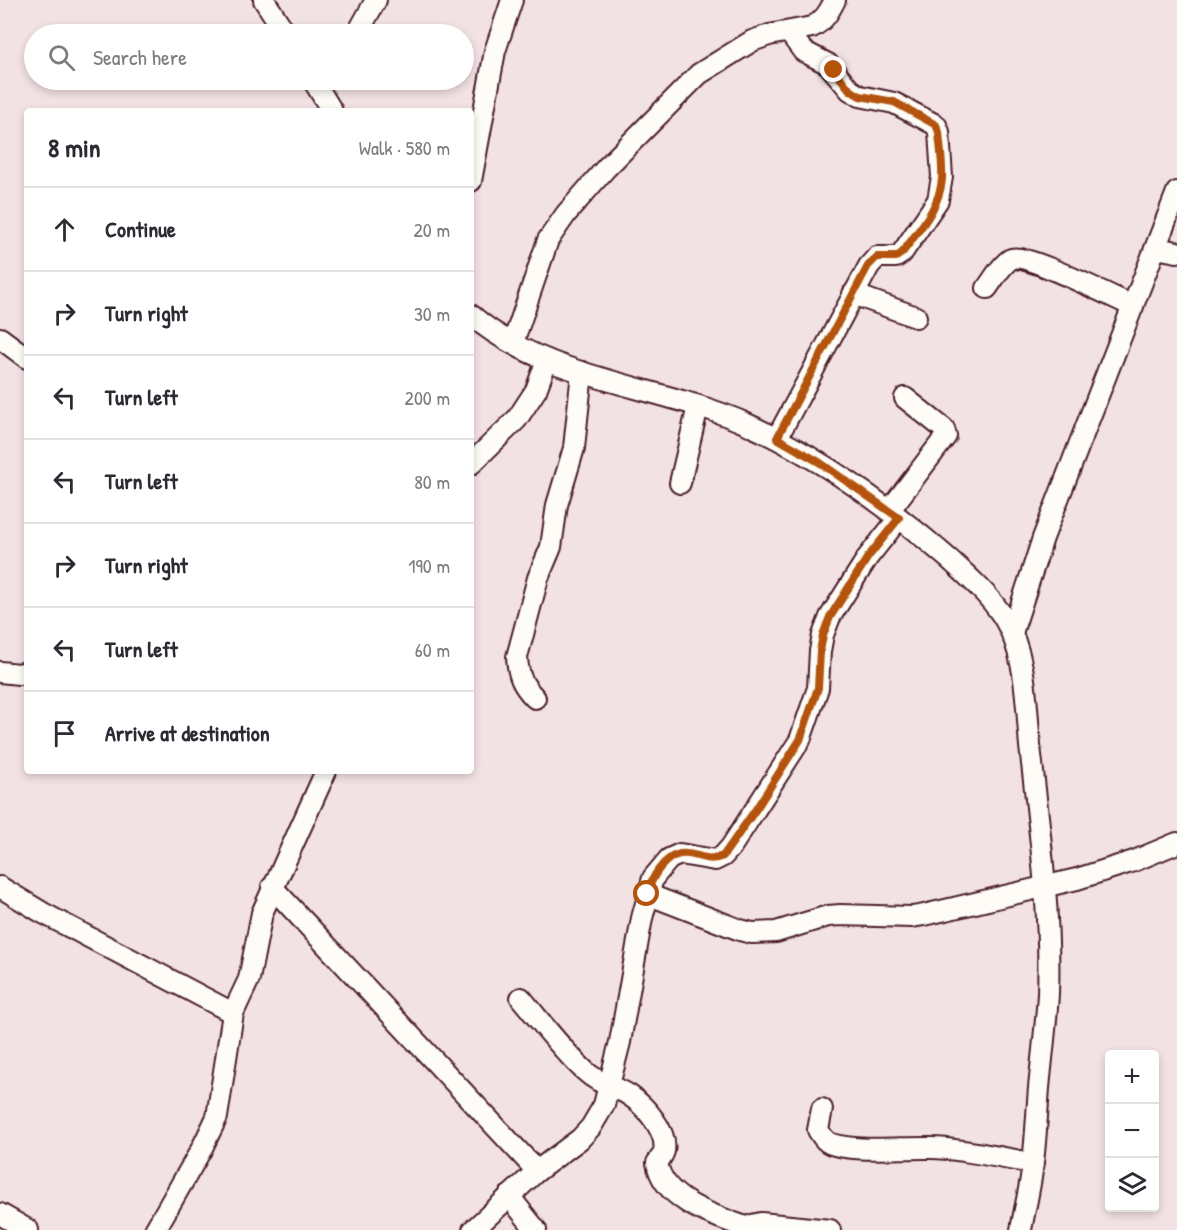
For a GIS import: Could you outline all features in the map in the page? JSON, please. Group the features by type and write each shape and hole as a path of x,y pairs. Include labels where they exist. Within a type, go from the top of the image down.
{"street":[{"path":"264,0 280,24"},
{"path":"363,24 376,0"},
{"path":"474,165 495,51 512,0"},
{"path":"513,343 548,240 566,214 606,168 699,74 752,41 818,24 829,13 835,0"},
{"path":"777,438 873,260 877,257 896,257 902,253 938,200 942,177 939,132 933,123 894,102 860,96 850,90 828,64 803,51 789,32"},
{"path":"319,90 328,105"},
{"path":"328,105 332,90"},
{"path":"1012,633 1043,538 1177,192"},
{"path":"1156,248 1177,252"},
{"path":"987,288 1009,260 1018,258 1039,263 1133,306"},
{"path":"853,294 916,317"},
{"path":"474,317 493,333 547,360 698,406 738,420 777,438 819,462 894,514 966,574 1003,616 1012,633 1024,679 1044,887 1048,954 1048,993 1033,1162 1021,1230"},
{"path":"0,338 24,356"},
{"path":"474,461 517,419 536,390 547,360"},
{"path":"535,698 520,681 517,657 538,578 551,547 556,505 574,448 582,372"},
{"path":"473,1230 537,1171 580,1139 591,1127 604,1105 620,1042 647,894 653,878 669,859 680,854 715,860 723,856 800,740 818,688 820,651 830,617 946,436 944,429 905,398"},
{"path":"680,483 698,406"},
{"path":"0,672 24,673"},
{"path":"155,1230 201,1150 217,1117 233,1013 249,979 262,913 309,808 319,774"},
{"path":"647,894 752,933 776,932 828,916 912,917 1107,870 1177,843"},
{"path":"0,887 43,913 233,1013"},
{"path":"272,887 393,1014 537,1171"},
{"path":"521,998 571,1058 600,1083 630,1095 648,1113 661,1133 664,1144 664,1153 657,1163 659,1174 673,1190 693,1205 747,1229 761,1223 830,1230"},
{"path":"822,1109 818,1130 824,1140 843,1147 932,1148 1033,1162"},
{"path":"509,1196 536,1230"},
{"path":"0,1214 27,1230"}],"route":[{"path":"647,894 656,873 669,859 680,854 715,860 723,856 756,809 800,740 818,688 820,651 830,617 868,557 899,518 819,462 777,438 868,266 877,257 900,256 932,211 941,188 939,132 936,125 894,102 860,96 850,90 834,70"}]}
